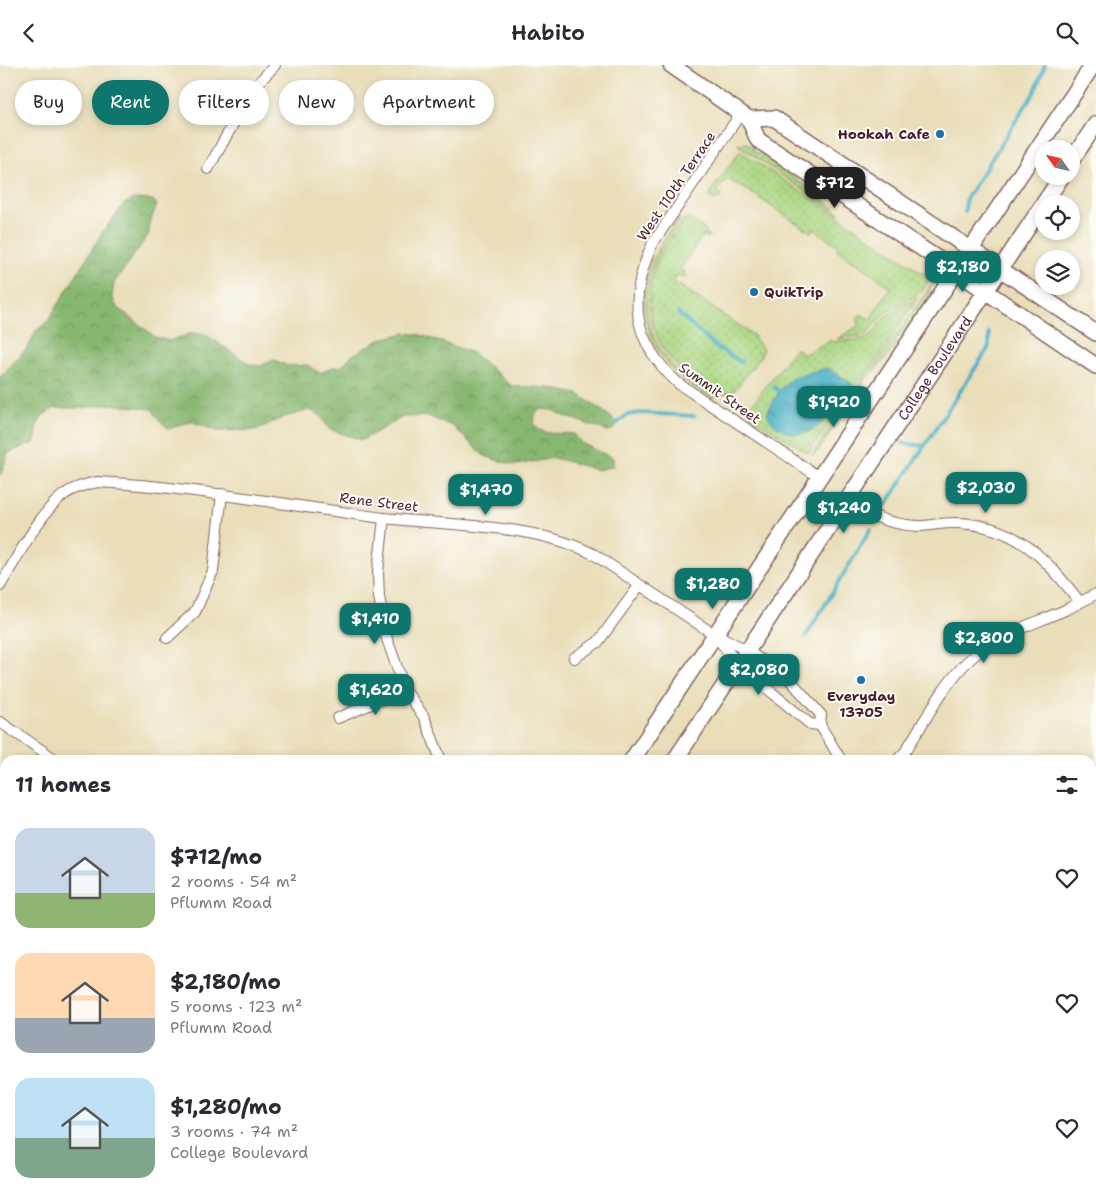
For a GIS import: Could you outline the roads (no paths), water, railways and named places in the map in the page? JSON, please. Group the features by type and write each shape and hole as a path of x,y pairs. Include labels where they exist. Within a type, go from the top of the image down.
{"main road":[{"path":"671,65 745,116 758,141 956,271 1096,366"},
{"path":"635,755 1093,65"},
{"path":"745,116 774,118 1096,333"},
{"path":"1080,148 1096,124"},
{"name":"College Boulevard","path":"678,755 1056,185"}],"street":[{"path":"208,169 252,90 275,65"},
{"name":"West 110th Terrace","path":"637,307 637,287 642,265 653,243 745,116"},
{"name":"Summit Street","path":"637,307 641,331 650,352 663,369 679,384 819,477"},
{"name":"Rene Street","path":"0,586 50,507 65,493 81,485 98,482 222,495 384,518 531,533 576,545 595,555 715,635 748,651 791,681 821,715 820,725 838,755"},
{"path":"167,638 195,612 213,571 222,495"},
{"path":"849,500 880,519 904,524 961,523 992,528 1011,535 1032,548 1052,566 1080,602"},
{"path":"384,518 378,572 379,597 386,639 405,690 424,717 439,755"},
{"path":"574,657 598,642 639,586"},
{"path":"902,755 958,673 983,648 1006,634 1096,594"},
{"name":"Rene Street","path":"715,635 739,665 810,724 820,725"},
{"path":"338,718 405,690"},
{"path":"0,721 49,755"}],"water":[{"path":"828,368 853,384 840,403 823,422 814,429 804,433 793,434 782,429 769,419 767,413 779,392 790,380 797,376"}],"waterway":[{"path":"965,212 966,199 1035,91 1045,65"},
{"path":"678,313 716,347 741,362"},
{"path":"886,505 989,347 989,333"},
{"path":"774,387 779,391"},
{"path":"616,424 627,415 640,413 694,416"},
{"path":"902,443 924,446"},
{"path":"806,636 871,529"}],"place":[{"name":"Hookah Cafe","path":"940,134"},
{"name":"QuikTrip","path":"754,292"},
{"name":"Everyday 13705","path":"861,680"}]}
